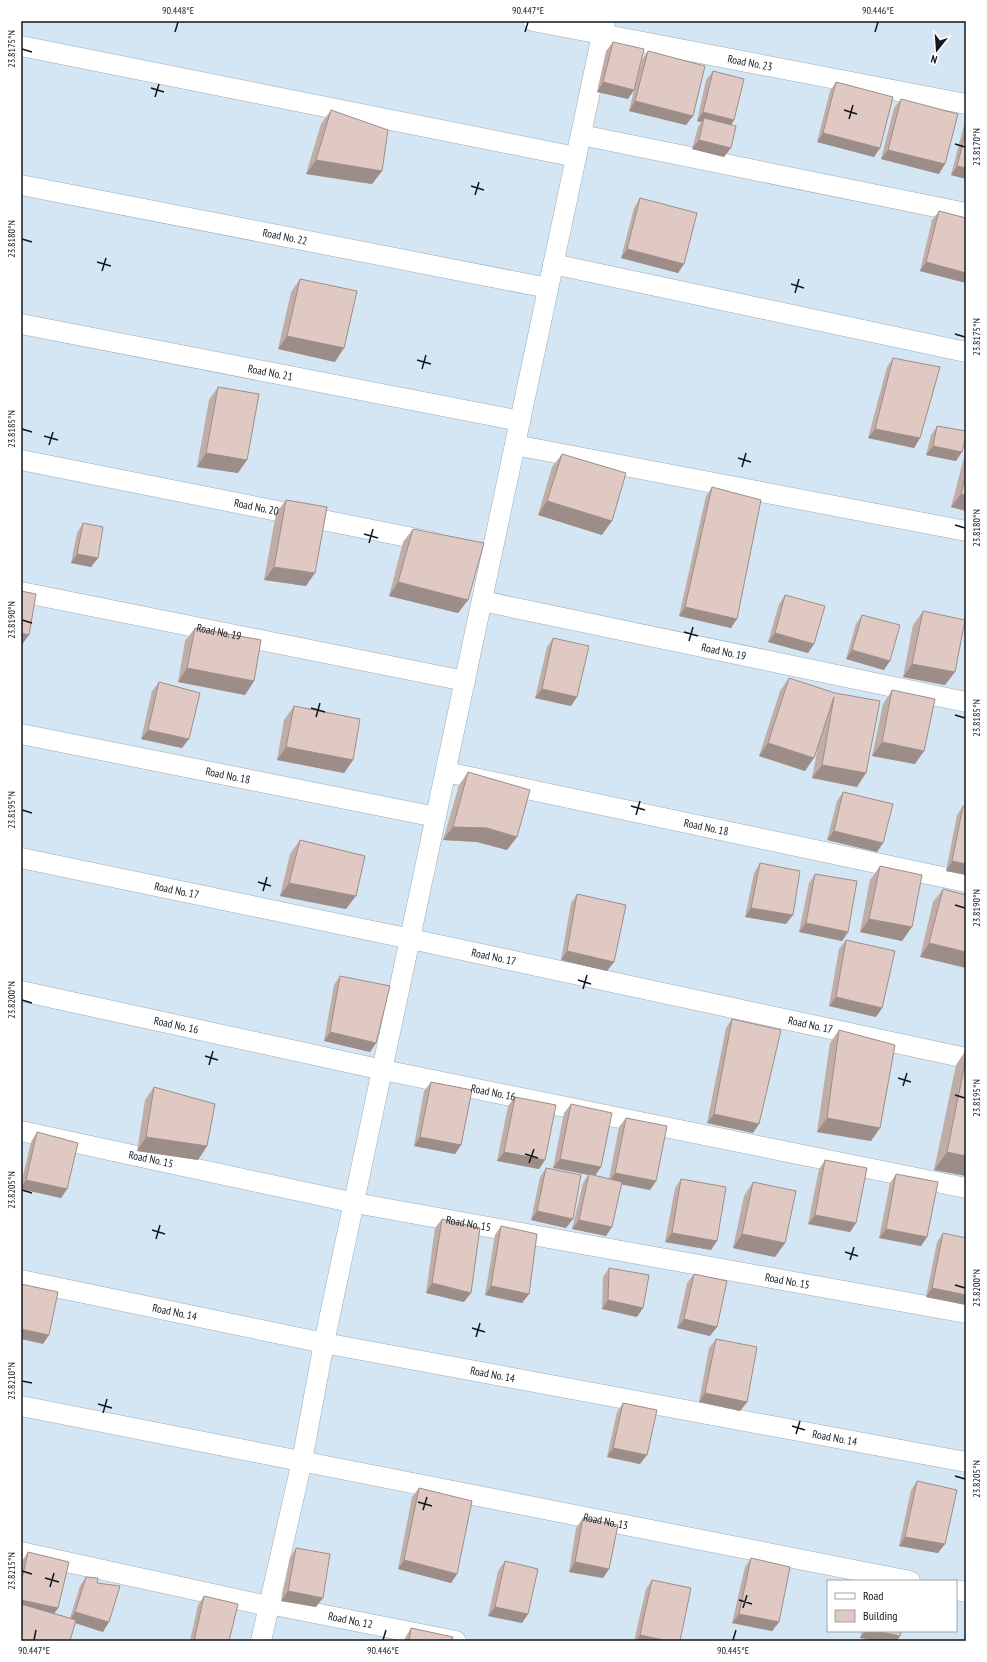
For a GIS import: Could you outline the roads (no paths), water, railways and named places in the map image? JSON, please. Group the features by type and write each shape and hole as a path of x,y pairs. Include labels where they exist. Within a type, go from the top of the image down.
{"street":[{"name":"Road No. 23","path":"533,21 604,27 966,104"},
{"path":"261,1641 302,1461 324,1343 482,601 484,552 515,445 604,27"},
{"path":"21,46 576,157"},
{"path":"581,135 966,213"},
{"name":"Road No. 22","path":"21,185 548,288"},
{"path":"553,264 966,352"},
{"name":"Road No. 21","path":"21,324 520,422"},
{"path":"515,445 966,531"},
{"name":"Road No. 20","path":"21,460 452,546"},
{"name":"Road No. 19","path":"21,592 465,681"},
{"name":"Road No. 19","path":"482,601 966,702"},
{"name":"Road No. 18","path":"21,734 436,816"},
{"name":"Road No. 18","path":"446,772 966,882"},
{"name":"Road No. 17","path":"21,858 411,939 966,1058"},
{"name":"Road No. 16","path":"21,991 383,1070 966,1188"},
{"name":"Road No. 15","path":"21,1131 355,1203 966,1313"},
{"name":"Road No. 14","path":"21,1280 324,1343 966,1462"},
{"name":"Road No. 13","path":"21,1406 905,1580"},
{"name":"Road No. 12","path":"21,1552 269,1605 456,1641"}]}
